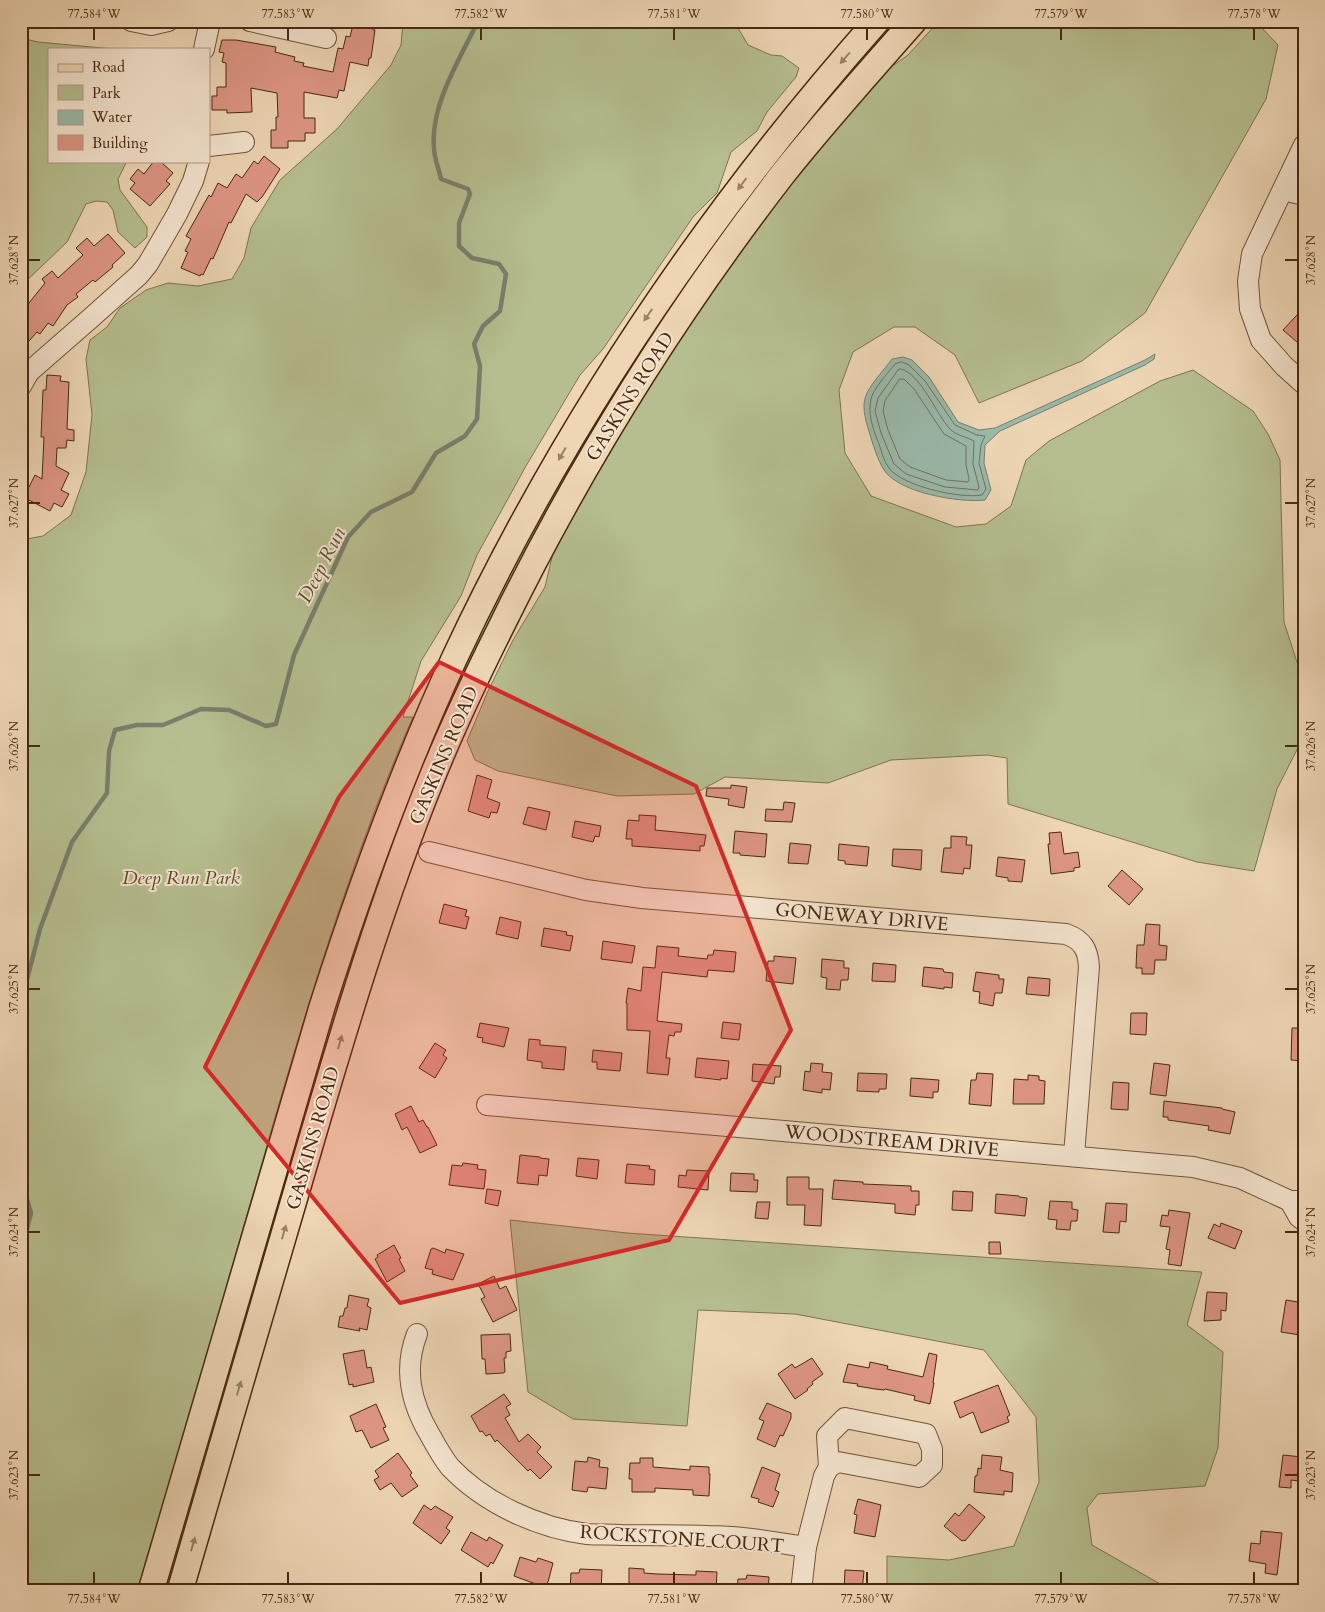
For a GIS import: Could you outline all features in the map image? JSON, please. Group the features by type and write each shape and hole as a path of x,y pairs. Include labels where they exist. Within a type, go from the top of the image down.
{"main road":[{"name":"GASKINS ROAD","path":"151,1591 351,914 390,808 455,658 536,498 586,411 642,323 690,254 780,135 878,21"},
{"name":"GASKINS ROAD","path":"180,1591 358,982 398,864 434,771 476,677 526,575 578,478 673,326 704,280 783,175 848,96 914,21"}],"street":[{"path":"131,21 151,25 168,21"},
{"path":"204,48 210,21"},
{"path":"250,21 326,38"},
{"path":"210,146 244,142"},
{"path":"1304,145 1252,254 1248,281 1250,309 1261,340 1284,366 1304,384"},
{"path":"21,386 29,372 139,275 148,264 193,181 199,162"},
{"path":"1283,190 1304,195"},
{"name":"GONEWAY DRIVE","path":"429,852 586,890 642,898 1066,934 1076,937 1083,944 1088,955 1089,967 1074,1155"},
{"name":"WOODSTREAM DRIVE","path":"487,1104 546,1111 1193,1166 1240,1178 1297,1201 1298,1217 1304,1220"},
{"name":"ROCKSTONE COURT","path":"417,1334 412,1346 409,1371 418,1413 450,1466 470,1484 508,1509 548,1525 588,1534 710,1536 764,1540 806,1547"},
{"path":"801,1591 806,1547 824,1476 829,1467 838,1462 919,1477 932,1465 932,1449 926,1434 845,1418 827,1436 829,1467"}],"highlighted area":[{"path":"439,662 696,786 791,1030 669,1240 400,1303 205,1067 339,797"}],"green space":[{"name":"Deep Run Park","path":"403,21 734,21 748,45 771,55 782,56 799,68 796,77 767,112 757,131 731,152 717,193 693,217 603,349 580,375 526,466 477,555 461,596 421,661 403,717 413,717 372,819 318,976 285,1082 138,1591 21,1591 21,540 43,536 71,515 86,472 92,415 86,359 90,340 107,327 120,308 146,290 168,283 198,286 232,279 244,258 251,228 280,180 337,129 391,65 401,45"},
{"path":"939,21 1229,21 1262,28 1278,45 1266,99 1145,313 1082,361 979,403 955,355 915,327 894,327 853,352 839,390 845,453 871,496 956,527 986,524 1011,506 1026,460 1049,441 1160,381 1193,370 1253,411 1268,434 1280,460 1284,622 1304,684 1304,736 1277,789 1254,871 1197,862 1008,804 1007,758 987,755 891,760 828,783 725,777 694,794 617,796 498,771 475,760 467,741 488,691 513,640 545,587 556,540 682,329 759,224 868,88 884,72 908,55"},
{"path":"21,38 38,42 102,48 48,48 48,162 126,162 118,179 120,190 147,227 147,237 135,248 118,232 113,210 107,202 96,201 86,204 67,242 21,286"},
{"path":"510,1220 627,1233 1202,1272 1187,1325 1223,1352 1218,1448 1205,1486 1098,1494 1087,1508 1092,1545 1162,1585 1162,1591 887,1591 887,1556 949,1560 1014,1546 1039,1482 1036,1417 984,1350 795,1314 698,1310 687,1426 573,1419 528,1392"}],"water":[{"path":"1155,354 1154,359 1145,365 1000,431 985,445 984,463 991,490 985,500 961,500 931,495 903,485 892,478 884,470 880,462 865,416 864,402 867,393 892,359 903,357 912,360 929,377 958,422 979,430 995,428"}],"building":[{"path":"354,21 374,25 371,58 369,58 368,66 350,62 344,91 339,90 337,98 304,92 304,118 315,118 315,133 305,133 305,141 288,141 288,148 271,148 271,130 276,130 276,117 278,117 277,93 251,88 252,112 227,113 227,110 212,110 212,96 217,96 217,87 226,87 226,63 222,62 224,53 219,52 222,40 236,40 276,47 275,52 295,57 294,61 304,63 303,66 333,72 338,48 343,49 346,36 350,37"},
{"path":"264,156 280,169 262,197 257,202 246,194 231,223 229,222 213,259 211,258 203,275 201,274 200,276 181,268 188,252 185,251 191,239 186,236 209,195 211,197 218,183 227,188 236,174 242,178 254,161 258,164"},
{"path":"153,162 161,162 173,173 166,181 170,184 150,206 130,189 135,183 130,179 138,169 144,174"},
{"path":"108,234 125,253 112,265 113,267 95,282 93,280 76,294 78,297 67,305 53,326 48,323 40,334 37,332 21,350 21,313 45,283 42,279 52,271 58,278 83,255 76,248 87,238 94,246"},
{"path":"1297,315 1304,321 1304,348 1283,330"},
{"path":"47,375 61,376 60,381 69,382 67,429 74,430 74,441 67,440 66,448 57,448 56,466 69,473 61,490 69,494 62,507 54,503 50,511 21,496 21,491 25,485 29,487 35,475 42,479 44,437 41,437 43,390 46,390"},
{"path":"477,775 492,780 487,798 500,803 497,813 491,812 489,818 468,811"},
{"path":"731,785 747,787 744,808 728,805 729,799 706,796 707,788 731,788"},
{"path":"784,802 795,803 792,822 765,821 766,809 783,810"},
{"path":"528,807 550,812 546,830 523,824"},
{"path":"639,815 656,816 655,830 706,835 704,846 700,846 700,851 632,846 632,839 626,839 628,820 639,821"},
{"path":"575,821 601,826 599,837 595,836 593,842 572,837"},
{"path":"735,831 767,834 765,857 733,853"},
{"path":"1061,832 1064,854 1078,852 1080,867 1074,868 1074,871 1051,874 1048,844 1050,844 1049,833"},
{"path":"951,836 967,837 966,845 972,845 970,869 964,868 963,874 941,872 944,848 951,848"},
{"path":"790,843 811,845 808,864 788,863"},
{"path":"839,844 869,847 867,866 845,864 845,861 838,860"},
{"path":"893,849 922,850 921,870 892,866"},
{"path":"998,857 1025,860 1022,882 1008,881 1008,878 996,876"},
{"path":"1122,870 1143,889 1129,905 1108,886"},
{"path":"444,904 467,910 465,916 469,917 466,929 439,923"},
{"path":"500,917 521,922 518,939 496,934"},
{"path":"1146,924 1160,925 1159,945 1167,946 1166,960 1155,960 1154,974 1142,974 1142,968 1136,968 1137,945 1144,945"},
{"path":"544,928 567,932 566,935 573,936 570,951 541,946"},
{"path":"603,941 635,946 632,963 601,959"},
{"path":"657,946 679,948 678,956 707,959 708,955 713,955 714,950 736,952 734,972 708,970 707,977 662,972 657,1021 682,1024 681,1032 675,1032 674,1036 669,1035 666,1058 670,1058 668,1075 647,1073 650,1031 627,1030 626,1003 628,988 641,991 643,967 655,968"},
{"path":"774,956 796,958 793,984 766,981 768,961 774,961"},
{"path":"822,959 844,961 844,968 849,968 848,980 841,980 840,990 826,989 827,978 821,977"},
{"path":"873,963 896,965 895,982 872,981"},
{"path":"924,967 943,969 944,972 953,973 952,988 944,987 944,989 922,986"},
{"path":"976,972 999,975 999,979 1004,979 1002,993 995,993 993,1006 979,1003 980,992 973,991"},
{"path":"1028,977 1050,979 1049,996 1026,994"},
{"path":"1131,1013 1147,1013 1146,1035 1130,1034"},
{"path":"723,1022 741,1024 739,1040 721,1038"},
{"path":"480,1023 509,1028 504,1047 482,1042 483,1038 477,1037"},
{"path":"1292,1028 1304,1028 1304,1061 1291,1060"},
{"path":"529,1039 540,1040 540,1045 566,1047 564,1070 542,1068 542,1062 527,1060"},
{"path":"435,1043 446,1050 443,1055 447,1058 435,1078 419,1068"},
{"path":"593,1050 622,1053 620,1071 597,1069 597,1062 592,1062"},
{"path":"697,1058 729,1061 727,1079 695,1077"},
{"path":"811,1063 823,1064 822,1072 832,1073 830,1090 822,1089 822,1093 803,1090 805,1071 810,1072"},
{"path":"1154,1063 1170,1065 1166,1096 1150,1094"},
{"path":"753,1064 781,1066 780,1077 775,1077 774,1084 752,1081"},
{"path":"858,1073 887,1074 886,1089 879,1089 879,1092 857,1091"},
{"path":"977,1073 993,1074 991,1106 969,1104 971,1080 976,1080"},
{"path":"1028,1075 1039,1076 1039,1080 1045,1081 1044,1104 1013,1104 1014,1079 1028,1080"},
{"path":"911,1078 939,1080 938,1092 933,1092 933,1098 910,1096"},
{"path":"1113,1082 1129,1083 1128,1110 1111,1109"},
{"path":"1164,1101 1222,1108 1235,1112 1230,1134 1208,1130 1209,1126 1168,1120 1168,1117 1163,1117"},
{"path":"411,1106 419,1122 423,1120 428,1127 437,1145 420,1153 407,1127 402,1130 395,1114"},
{"path":"520,1155 549,1159 547,1176 539,1175 538,1185 517,1183"},
{"path":"578,1158 599,1160 597,1179 576,1176"},
{"path":"463,1163 478,1165 477,1169 486,1170 484,1189 449,1185 452,1165 462,1166"},
{"path":"627,1164 650,1166 649,1169 655,1170 654,1185 625,1183"},
{"path":"687,1170 709,1171 708,1190 678,1187 679,1175 686,1176"},
{"path":"731,1173 754,1174 754,1180 758,1180 757,1192 730,1191"},
{"path":"787,1177 809,1177 809,1189 823,1189 821,1226 804,1225 805,1205 787,1205"},
{"path":"834,1180 863,1182 863,1184 911,1186 911,1191 919,1191 919,1205 916,1205 915,1215 895,1213 895,1204 832,1199"},
{"path":"487,1189 501,1191 498,1206 485,1203"},
{"path":"953,1191 973,1192 972,1211 952,1210"},
{"path":"996,1194 1027,1198 1025,1216 995,1213"},
{"path":"1050,1201 1072,1202 1072,1209 1078,1210 1077,1221 1071,1221 1070,1230 1056,1229 1057,1220 1048,1219"},
{"path":"757,1202 770,1202 768,1219 755,1218"},
{"path":"1106,1203 1127,1204 1126,1222 1120,1221 1119,1233 1103,1232"},
{"path":"1169,1210 1190,1213 1181,1266 1168,1264 1170,1250 1166,1249 1170,1227 1160,1226 1162,1215 1168,1216"},
{"path":"1221,1223 1242,1231 1235,1249 1208,1238 1214,1224 1220,1227"},
{"path":"989,1242 1000,1242 1001,1254 989,1254"},
{"path":"394,1245 405,1271 387,1282 375,1259 378,1257 377,1255"},
{"path":"433,1248 445,1253 446,1249 464,1254 453,1280 432,1274 433,1270 425,1268"},
{"path":"494,1276 500,1289 506,1286 517,1310 493,1322 481,1299 485,1297 478,1284"},
{"path":"1207,1292 1227,1293 1226,1311 1221,1310 1221,1320 1204,1321"},
{"path":"349,1295 369,1299 367,1306 371,1308 367,1330 359,1328 360,1331 338,1327 340,1316 343,1316 345,1308 347,1308"},
{"path":"1286,1300 1304,1303 1300,1335 1281,1332"},
{"path":"510,1334 511,1351 506,1352 506,1358 504,1358 505,1372 486,1374 485,1359 482,1359 481,1335"},
{"path":"364,1350 367,1368 371,1367 374,1382 353,1387 353,1384 349,1385 343,1354"},
{"path":"929,1353 937,1355 930,1404 914,1400 915,1396 843,1382 848,1364 869,1368 870,1362 888,1366 887,1369 923,1377"},
{"path":"812,1358 823,1374 812,1382 813,1384 808,1390 795,1399 778,1374 792,1364 795,1368"},
{"path":"998,1385 1010,1415 1007,1417 1009,1422 981,1433 973,1412 960,1418 954,1402"},
{"path":"504,1394 511,1404 506,1407 510,1415 505,1418 519,1442 528,1434 541,1447 537,1452 552,1467 540,1479 530,1469 528,1471 497,1440 495,1442 490,1434 486,1436 482,1431 480,1432 471,1416"},
{"path":"767,1403 791,1413 791,1418 783,1436 780,1435 775,1447 757,1439 764,1421 759,1419"},
{"path":"376,1404 386,1427 383,1428 389,1440 371,1448 362,1430 356,1432 350,1416"},
{"path":"398,1453 412,1473 410,1475 418,1486 402,1497 391,1483 380,1490 374,1480 379,1477 375,1471"},
{"path":"982,1455 1002,1457 1000,1470 1013,1473 1012,1492 1004,1491 1004,1495 974,1492 975,1476 977,1476 978,1468 981,1469"},
{"path":"1283,1455 1302,1457 1299,1481 1291,1480 1291,1488 1279,1487"},
{"path":"588,1457 600,1460 599,1467 608,1468 606,1489 588,1487 587,1492 572,1490 575,1461 587,1462"},
{"path":"640,1458 653,1458 653,1467 690,1470 690,1466 709,1467 709,1496 693,1495 693,1490 655,1488 655,1492 632,1492 632,1479 629,1479 630,1463 640,1463"},
{"path":"762,1467 780,1474 775,1490 779,1492 773,1507 758,1502 759,1499 751,1497"},
{"path":"858,1499 881,1505 875,1537 854,1533 857,1515 854,1514"},
{"path":"969,1504 985,1517 965,1541 962,1541 944,1526 955,1513 959,1516"},
{"path":"424,1505 431,1510 435,1506 453,1517 446,1528 450,1531 441,1544 413,1523"},
{"path":"1261,1531 1282,1533 1277,1575 1265,1573 1266,1564 1249,1561 1251,1543 1260,1544"},
{"path":"471,1532 487,1541 489,1537 503,1545 493,1564 491,1562 488,1567 461,1550"},
{"path":"520,1557 536,1562 538,1558 553,1563 548,1582 544,1587 514,1576"},
{"path":"629,1568 644,1569 644,1573 657,1574 696,1575 696,1571 717,1572 716,1591 629,1591"},
{"path":"580,1569 602,1570 601,1591 570,1591 571,1573 579,1573"},
{"path":"845,1570 864,1571 862,1591 844,1591"},
{"path":"747,1575 769,1577 768,1591 737,1591 738,1579 746,1579"}],"waterway":[{"name":"Deep Run","path":"21,1003 40,929 72,842 107,793 109,751 115,730 137,725 163,725 201,709 229,710 266,726 276,724 294,655 348,537 371,512 412,492 436,453 465,436 477,419 480,366 474,344 483,326 500,311 506,274 499,264 472,258 459,246 459,223 470,194 468,189 441,179 434,152 434,132 441,99 478,21"},
{"name":"Deep Run","path":"21,1179 31,1213 21,1252"}]}
